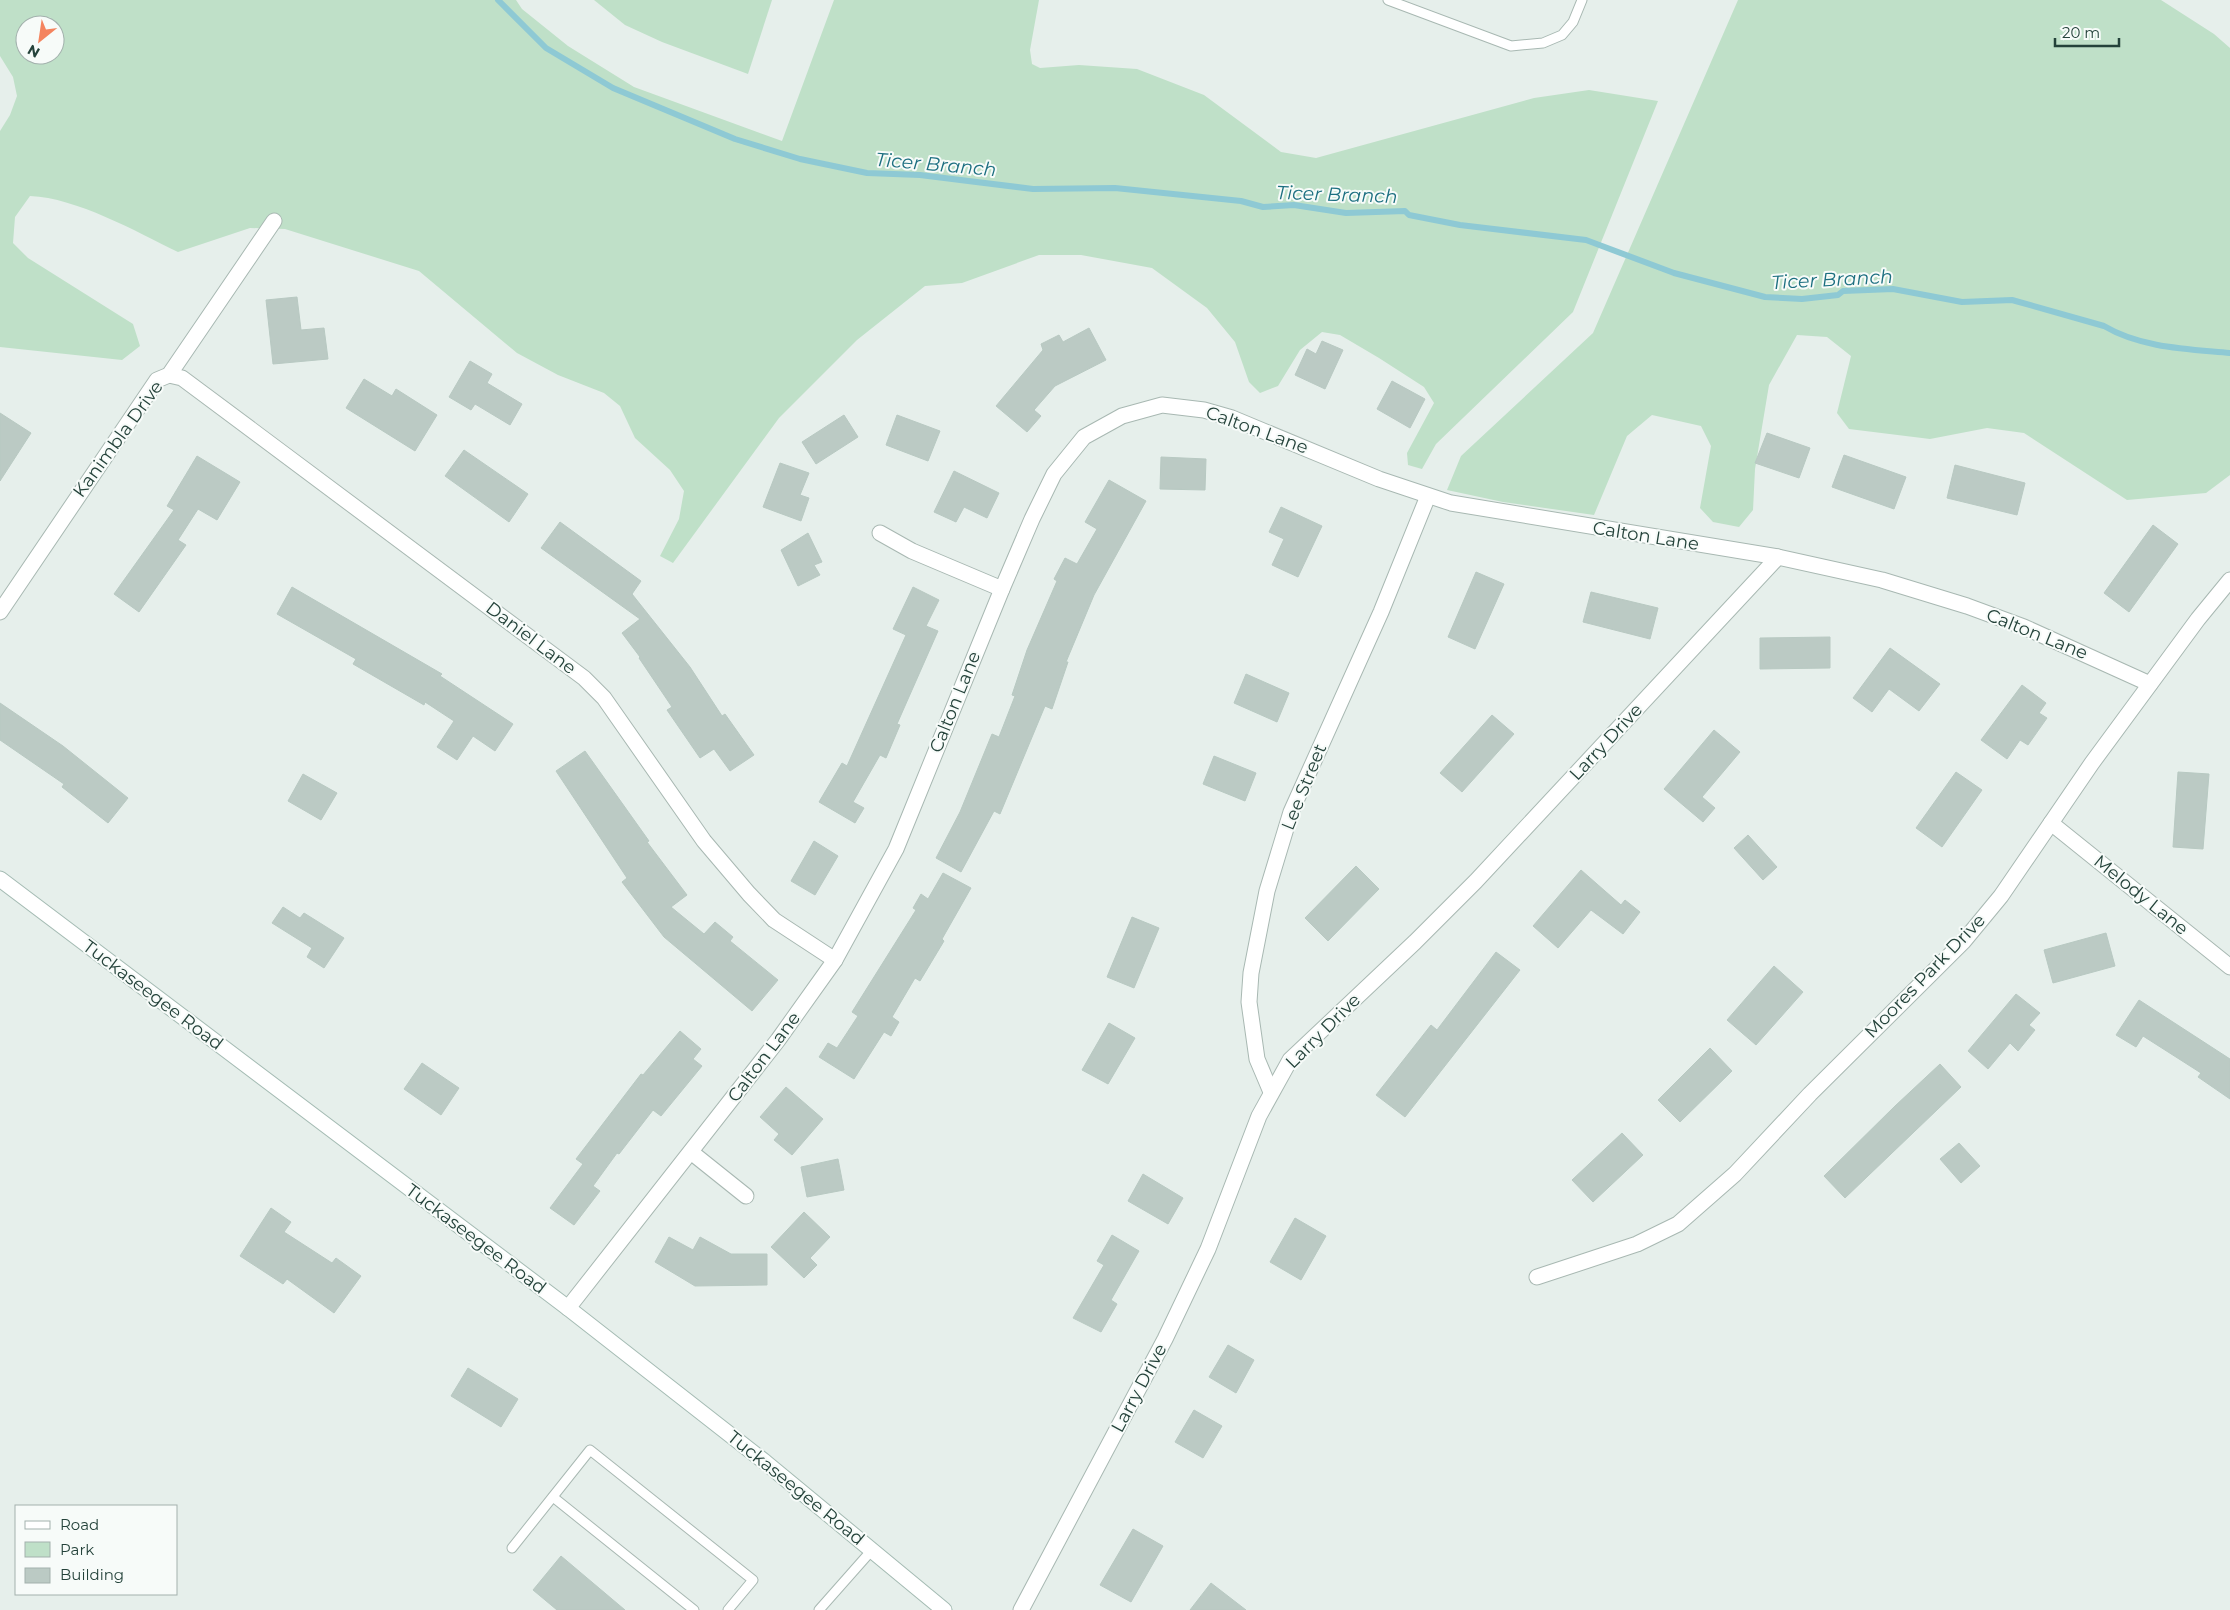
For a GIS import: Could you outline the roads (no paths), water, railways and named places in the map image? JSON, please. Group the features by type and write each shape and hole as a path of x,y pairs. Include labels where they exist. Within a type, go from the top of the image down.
{"street":[{"name":"Kanimbla Drive","path":"0,612 156,380 169,375 274,221"},
{"name":"Daniel Lane","path":"169,375 182,378 584,678 604,698 704,841 749,894 774,920 834,960"},
{"name":"Calton Lane","path":"568,1308 778,1040 834,960 896,850 1002,588 1032,519 1064,460 1084,437 1122,416 1162,405 1204,410 1232,418 1428,496 1473,507 1778,557 1882,580 1967,606 2024,627 2150,684"},
{"name":"Lee Street","path":"1271,1092 1257,1059 1249,1002 1251,973 1267,891 1292,812 1381,612 1428,496"},
{"path":"880,533 912,551 1002,588"},
{"name":"Larry Drive","path":"1021,1610 1178,1312 1208,1249 1237,1171 1271,1092 1290,1060 1415,942 1476,880 1778,557"},
{"name":"Moores Park Drive","path":"1537,1277 1637,1244 1678,1224 1735,1174 1880,1022 1963,942 2001,896 2150,684 2230,580"},
{"name":"Melody Lane","path":"2051,823 2230,967"},
{"name":"Tuckaseegee Road","path":"0,878 568,1308 765,1462 944,1610"},
{"path":"691,1152 746,1196"}],"lane":[{"path":"1388,0 1511,46 1543,43 1562,34 1574,22 1582,0"},
{"path":"512,1548 590,1450 752,1580 728,1610"},
{"path":"552,1497 694,1610"},
{"path":"819,1610 872,1550"}],"waterway":[{"name":"Ticer Branch","path":"498,0 546,48 613,88 735,139 800,159 867,173 920,175 1033,189 1115,188 1241,201 1263,207 1294,205 1346,213 1405,211 1409,215 1460,225 1586,240 1674,273 1765,297 1802,299 1838,295 1843,291 1893,289 1962,302 2012,300 2104,326 2133,339 2149,343 2230,353"}]}
